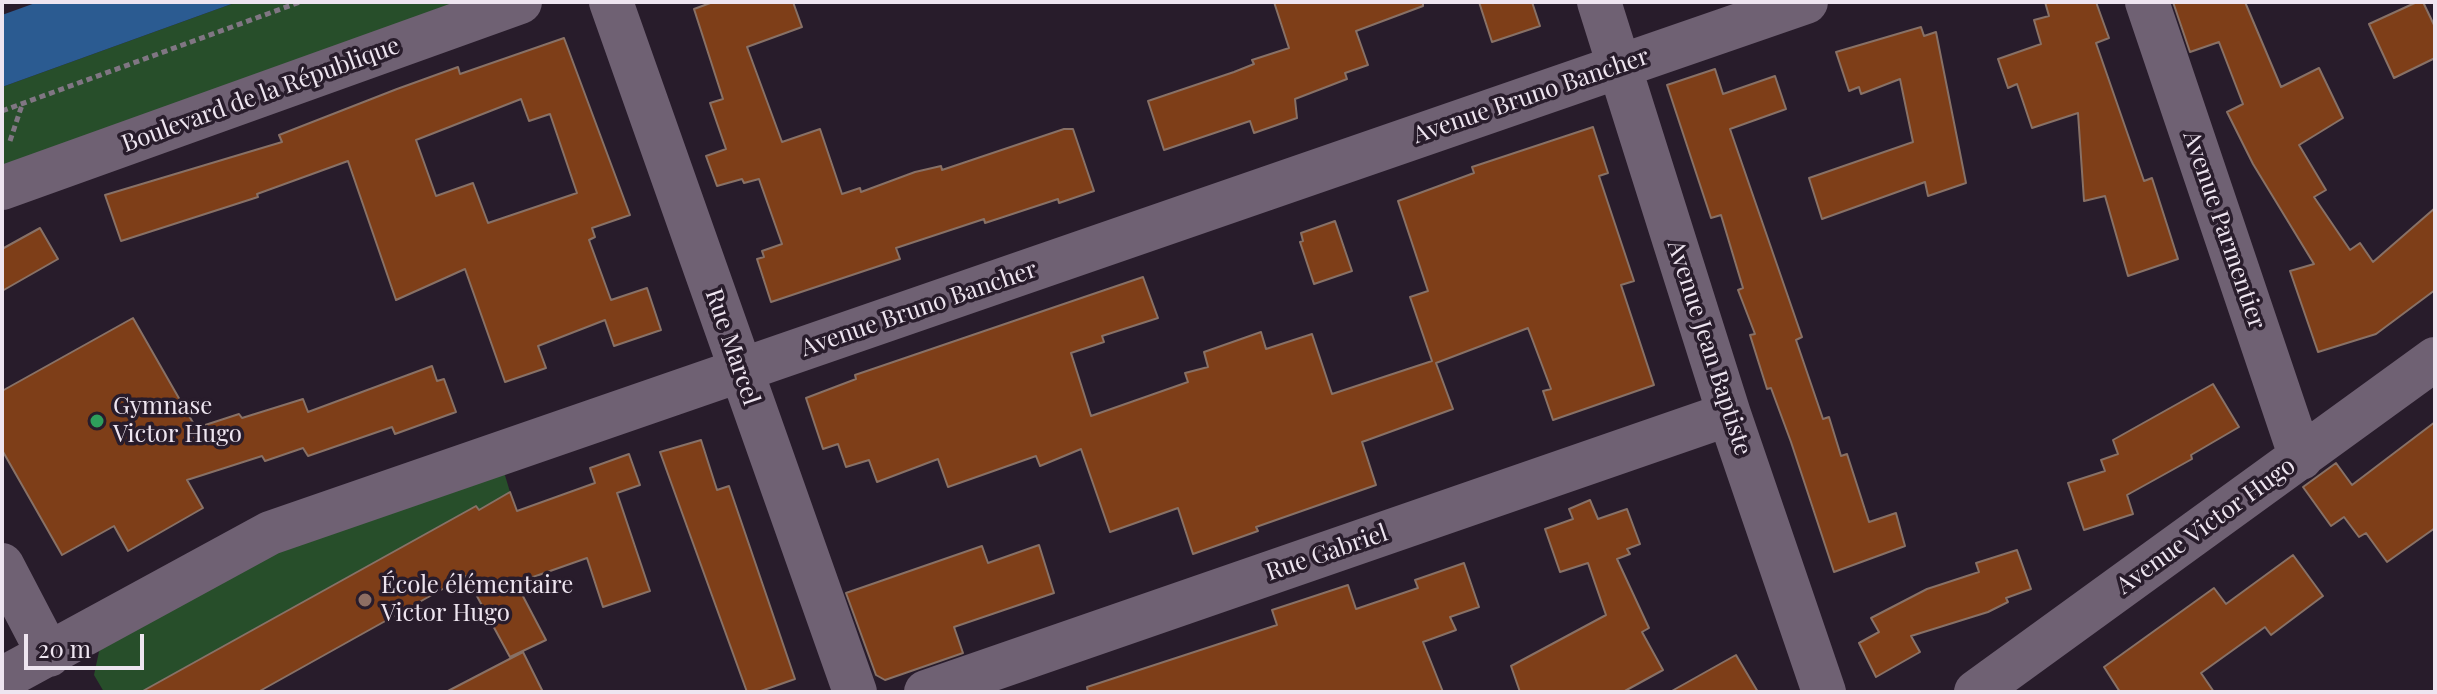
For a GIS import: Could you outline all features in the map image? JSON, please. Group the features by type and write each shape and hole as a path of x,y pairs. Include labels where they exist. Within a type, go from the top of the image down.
{"street":[{"name":"Boulevard de la République","path":"2,188 520,2"},
{"name":"Rue Marcel","path":"611,2 855,692"},
{"name":"Avenue Jean Baptiste","path":"1599,2 1729,414 1824,692"},
{"name":"Avenue Bruno Bancher","path":"49,655 270,533 1806,2"},
{"name":"Avenue Parmentier","path":"2147,2 2301,458"},
{"name":"Avenue Victor Hugo","path":"1976,692 2435,359"},
{"name":"Rue Gabriel","path":"926,692 1729,414"},
{"path":"2,565 49,655 2,679"}],"path":[{"path":"2,111 300,2"},
{"path":"8,145 22,105"}],"green space":[{"path":"237,2 464,2 2,168 2,87"},
{"path":"504,472 510,492 479,510 476,506 141,692 104,692 94,675 100,647 272,551"}],"water":[{"path":"38,2 237,2 2,87 2,15"}],"building":[{"path":"713,2 793,2 802,27 747,47 782,142 820,129 842,194 860,188 861,192 915,172 941,166 942,170 1064,129 1073,129 1094,191 1059,203 1058,199 985,223 984,219 896,248 900,259 771,302 757,259 764,257 762,251 782,244 759,179 744,183 742,179 717,186 706,156 726,149 710,103 723,99 694,9"},
{"path":"1274,2 1423,2 1423,6 1356,31 1368,65 1345,73 1347,79 1295,99 1297,118 1254,133 1250,121 1164,150 1148,101 1234,72 1254,64 1252,60 1289,48"},
{"path":"1479,2 1532,2 1540,26 1492,42"},
{"path":"2045,2 2096,2 2109,38 2096,43 2144,181 2152,178 2178,259 2128,276 2105,196 2084,201 2078,113 2032,128 2017,84 2008,88 1998,59 2041,44 2034,20 2049,16"},
{"path":"2173,2 2245,2 2281,87 2319,68 2343,118 2299,145 2326,190 2314,197 2350,250 2360,243 2373,262 2435,208 2435,290 2376,334 2318,352 2290,271 2314,264 2253,164 2227,112 2243,104 2219,42 2190,52"},
{"path":"2423,2 2435,27 2435,58 2394,78 2369,24"},
{"path":"1921,27 1924,36 1936,32 1966,183 1928,196 1925,182 1822,219 1809,178 1913,142 1900,79 1861,94 1859,87 1849,91 1836,52"},
{"path":"564,38 630,215 592,228 595,237 589,240 611,300 647,288 661,330 614,346 605,320 538,346 546,368 505,382 465,269 396,300 348,161 257,194 258,197 121,241 105,195 282,142 279,135 458,67 460,74","holes":["521,99 529,121 550,114 577,193 488,223 473,183 436,196 416,140"]},
{"path":"1715,69 1723,94 1775,76 1786,109 1730,129 1802,337 1796,340 1823,419 1829,417 1841,456 1847,454 1869,522 1896,513 1905,546 1834,572 1791,442 1771,388 1767,389 1750,335 1755,334 1738,290 1743,288 1721,215 1711,218 1667,85"},
{"path":"1593,127 1608,173 1599,176 1634,281 1621,285 1654,385 1553,420 1543,391 1551,389 1528,328 1436,363 1453,409 1362,442 1376,485 1256,527 1258,531 1193,554 1178,508 1110,532 1081,449 1040,466 1036,456 948,487 938,459 877,482 869,460 846,467 838,444 823,449 806,398 856,379 855,375 1143,277 1158,318 1102,336 1104,342 1071,353 1091,416 1188,382 1185,373 1208,367 1204,352 1261,332 1266,349 1312,334 1332,394 1432,361 1410,297 1428,291 1398,201 1474,173 1472,167"},
{"path":"1335,221 1352,271 1314,284 1300,242 1303,241 1301,233"},
{"path":"40,228 58,259 2,291 2,249"},
{"name":"Gymnase Victor Hugo","path":"133,318 196,428 303,399 308,412 432,366 437,381 444,379 456,412 395,434 392,427 308,456 303,448 265,461 262,456 187,480 203,508 128,551 114,526 62,555 2,450 2,391"},
{"path":"2213,384 2239,427 2191,455 2192,459 2127,495 2133,514 2084,530 2068,483 2105,471 2101,460 2118,454 2113,440"},
{"path":"2435,422 2435,528 2387,562 2366,533 2359,537 2344,517 2331,526 2303,487 2336,463 2352,485"},
{"path":"701,440 717,490 729,486 795,679 758,692 747,692 660,452"},
{"path":"629,454 640,485 617,493 650,591 603,607 587,558 516,583 546,640 510,657 466,576 258,692 141,692 476,506 479,510 510,492 517,511 595,483 590,468"},
{"path":"1590,500 1598,519 1627,509 1640,544 1627,549 1630,554 1617,559 1649,628 1642,632 1663,670 1623,692 1520,692 1511,666 1606,615 1588,563 1560,572 1545,529 1573,519 1569,509"},
{"path":"1039,545 1054,593 954,627 963,653 885,680 876,675 846,593 982,546 988,563"},
{"path":"2017,550 2031,589 2006,598 2008,602 1988,612 1911,636 1920,652 1876,677 1859,643 1879,632 1871,618 1927,589 1979,572 1976,563"},
{"path":"2293,555 2323,596 2271,635 2265,627 2201,673 2214,692 2120,692 2104,667 2214,588 2226,604"},
{"path":"1464,563 1479,607 1450,617 1456,630 1423,642 1443,692 1088,692 1087,687 1277,625 1272,610 1348,585 1356,609 1418,588 1415,580"},
{"path":"523,652 543,692 446,692"},
{"path":"1736,655 1758,692 1670,692"}],"place":[{"name":"Gymnase Victor Hugo","path":"97,421"},
{"name":"École élémentaire Victor Hugo","path":"365,600"}]}
